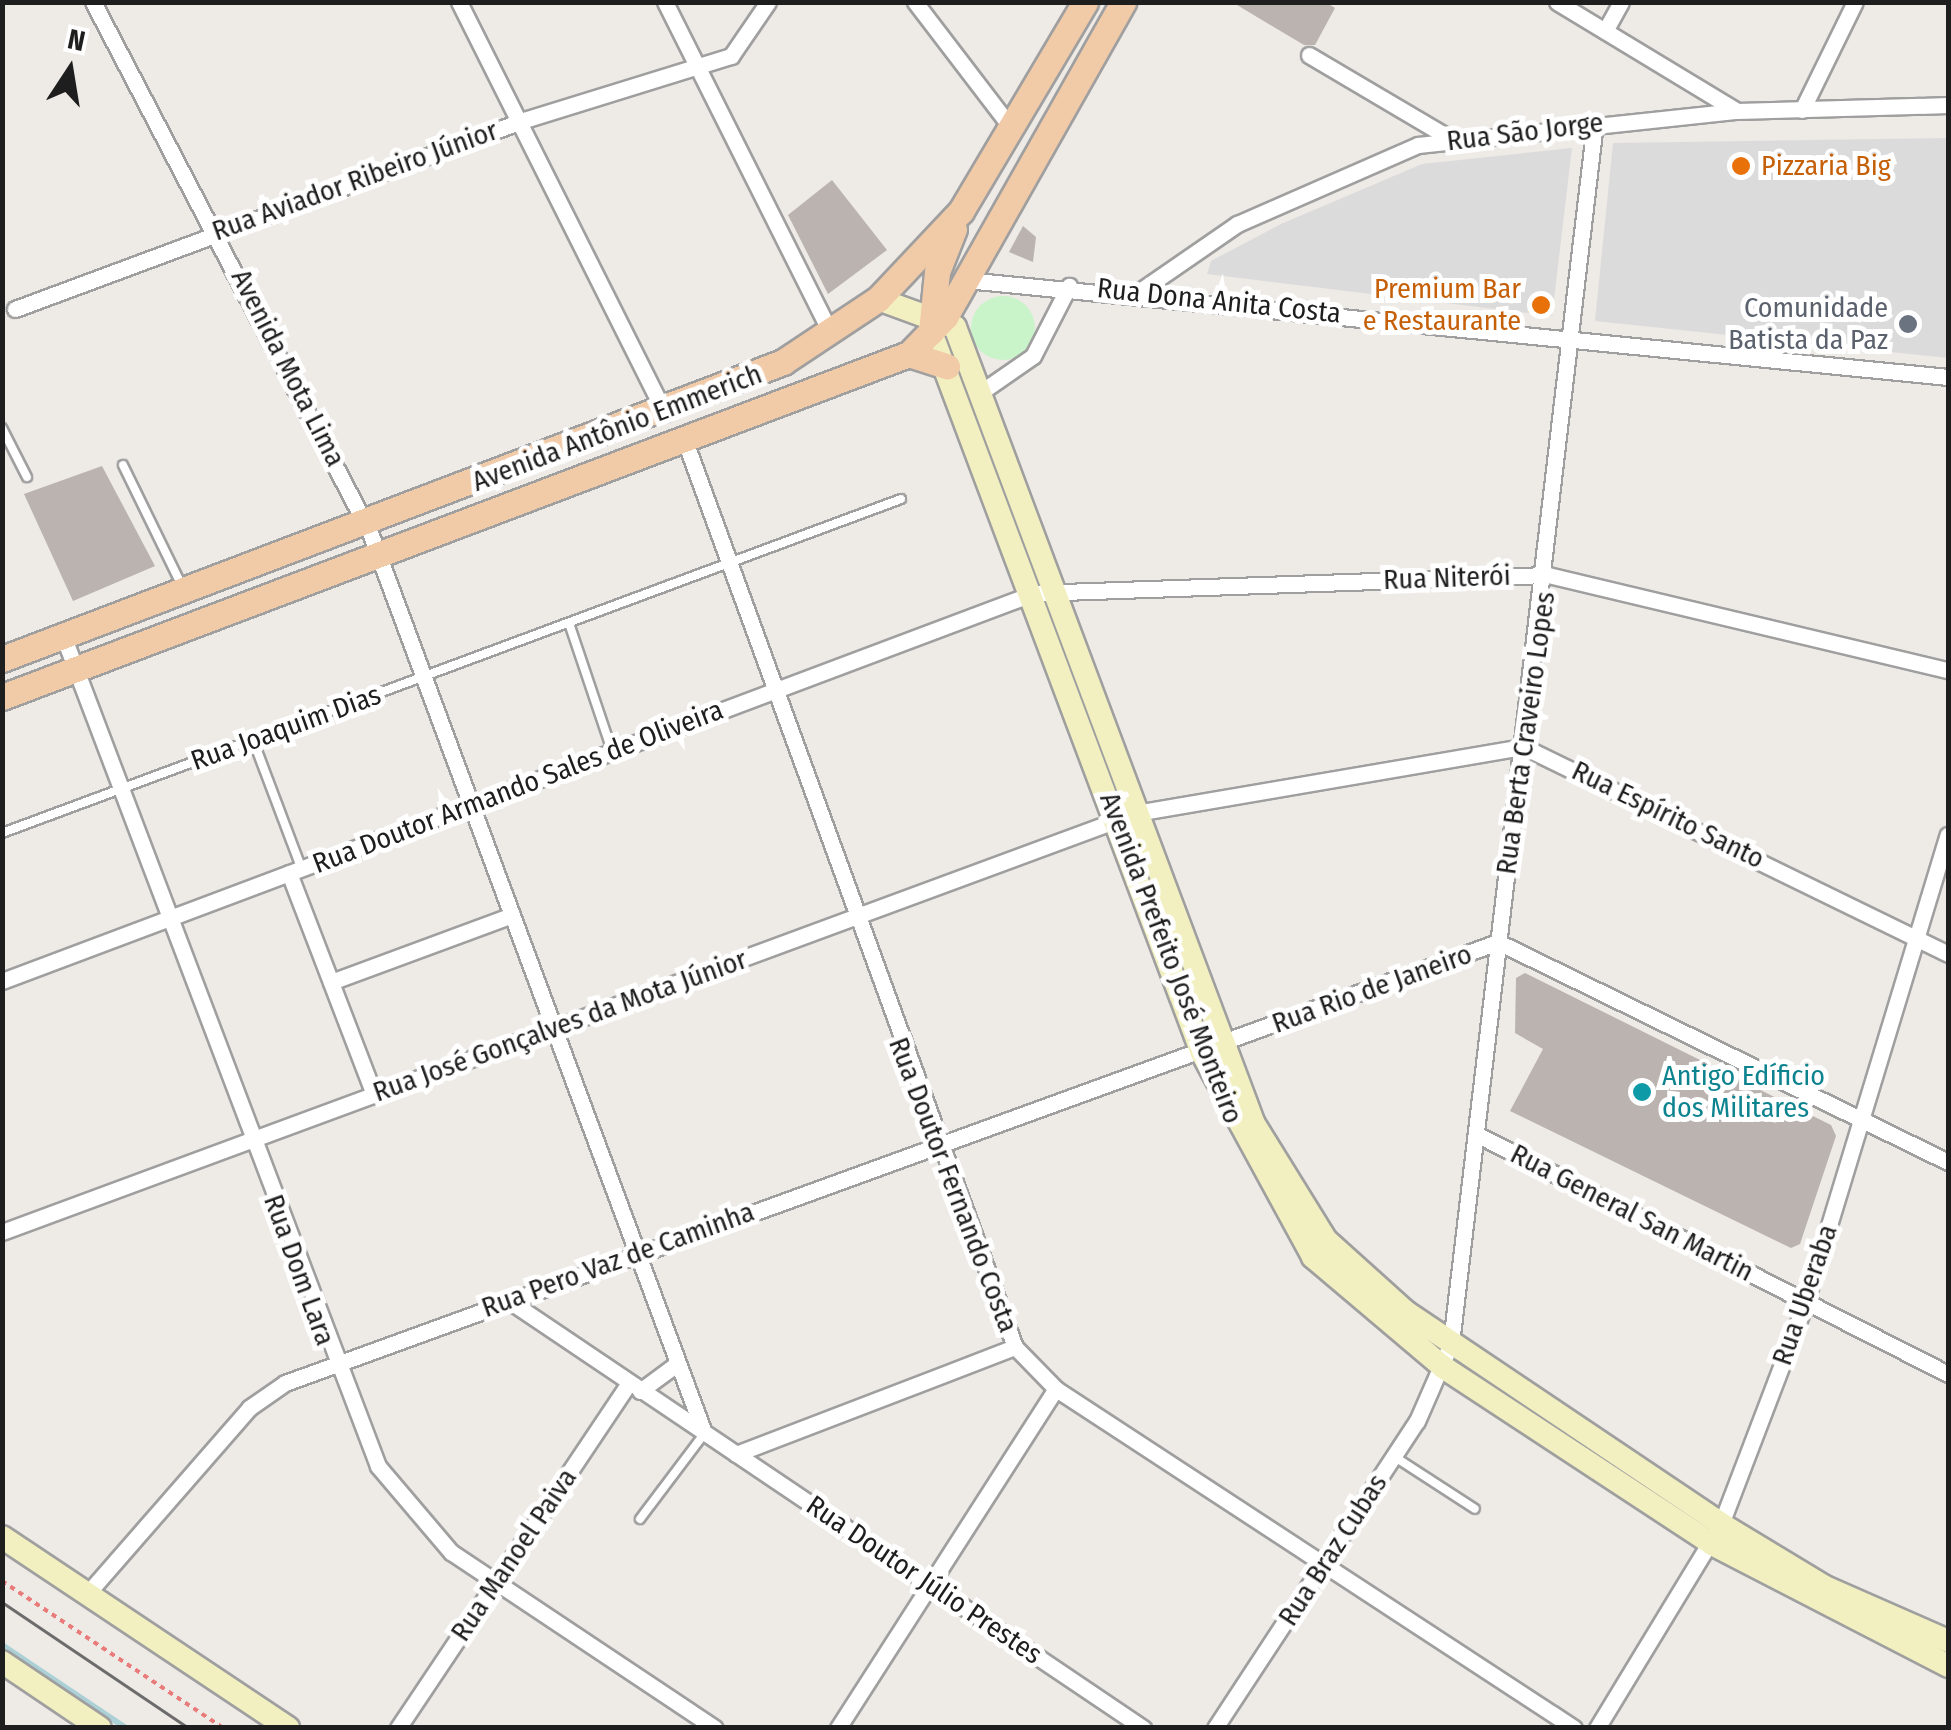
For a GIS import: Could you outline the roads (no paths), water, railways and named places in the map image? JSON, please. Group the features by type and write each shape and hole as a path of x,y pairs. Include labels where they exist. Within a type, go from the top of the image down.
{"main road":[{"name":"Avenida Antônio Emmerich","path":"2,659 666,413 830,332 878,299 962,210 1085,2"},
{"path":"937,272 966,280 1123,2"},
{"path":"878,299 935,320 937,272 962,210"},
{"name":"Avenida Antônio Emmerich","path":"2,696 685,442 909,354 966,280"},
{"name":"Avenida Prefeito José Monteiro","path":"935,320 957,361 1126,816 1202,1054 1313,1257 1443,1368 1716,1534 1948,1666"},
{"path":"909,354 957,361"},
{"name":"Avenida Prefeito José Monteiro","path":"957,361 980,392 1044,592"},
{"name":"Avenida Prefeito José Monteiro","path":"1126,816 1225,1042 1254,1124 1326,1240 1451,1343 1716,1534 1948,1641"},
{"path":"2,1538 288,1728"},
{"path":"5,1668 100,1728"}],"street":[{"name":"Avenida Mota Lima","path":"93,2 219,230 366,524"},
{"path":"459,2 524,120 666,413"},
{"path":"665,2 830,332"},
{"name":"Rua Aviador Ribeiro Júnior","path":"15,309 219,230 744,46 768,2"},
{"path":"915,2 1012,129"},
{"path":"1557,2 1737,111"},
{"path":"1605,31 1621,2"},
{"path":"1802,110 1855,2"},
{"path":"1309,55 1453,140"},
{"name":"Rua São Jorge","path":"1140,292 1236,224 1385,156 1453,140 1737,111 1948,104"},
{"name":"Rua Berta Craveiro Lopes","path":"1451,1343 1498,942 1548,575 1595,123"},
{"name":"Rua Dona Anita Costa","path":"966,280 1140,292 1948,376"},
{"path":"980,392 1025,366 1069,286"},
{"name":"Rua Doutor Fernando Costa","path":"685,442 769,692 934,1141 1015,1347 1056,1388 1574,1728"},
{"path":"366,524 704,1434"},
{"name":"Rua Niterói","path":"1044,592 1548,575 1948,670"},
{"name":"Rua Doutor Armando Sales de Oliveira","path":"2,981 1044,592"},
{"name":"Rua Dom Lara","path":"64,638 334,1364 396,1493 496,1583 715,1728"},
{"path":"1126,816 1524,747"},
{"name":"Rua Espírito Santo","path":"1524,747 1948,954"},
{"name":"Rua José Gonçalves da Mota Júnior","path":"2,1232 1126,816"},
{"name":"Rua Uberaba","path":"1597,1728 1716,1534 1806,1301 1921,940 1948,835"},
{"path":"295,871 374,1095"},
{"path":"331,982 512,915"},
{"name":"Rua Rio de Janeiro","path":"1225,1042 1498,942 1948,1162"},
{"name":"Rua Pero Vaz de Caminha","path":"88,1594 249,1408 334,1364 934,1141 1202,1054 1225,1042"},
{"name":"Rua General San Martin","path":"1476,1134 1948,1374"},
{"name":"Rua Doutor Júlio Prestes","path":"508,1300 1143,1728"},
{"name":"Rua Braz Cubas","path":"1215,1728 1394,1456 1443,1368 1451,1343"},
{"path":"736,1454 1015,1347"},
{"path":"635,1387 678,1363"},
{"name":"Rua Manoel Paiva","path":"398,1728 635,1387"},
{"path":"838,1728 1056,1388"}],"lane":[{"path":"2,428 27,477"},
{"path":"123,465 185,593"},
{"name":"Rua Joaquim Dias","path":"2,833 901,499"},
{"path":"569,622 612,752"},
{"path":"253,740 295,871"},
{"path":"640,1519 704,1434"},
{"path":"1394,1456 1475,1509"}],"waterway":[{"path":"2,1645 126,1728"}],"tram line":[{"path":"2,1602 189,1728"}],"place":[{"name":"Pizzaria Big","path":"1741,166"},
{"name":"Premium Bar e Restaurante","path":"1541,305"},
{"name":"Comunidade Batista da Paz","path":"1908,324"},
{"name":"Antigo Edíficio dos Militares","path":"1642,1092"}]}
